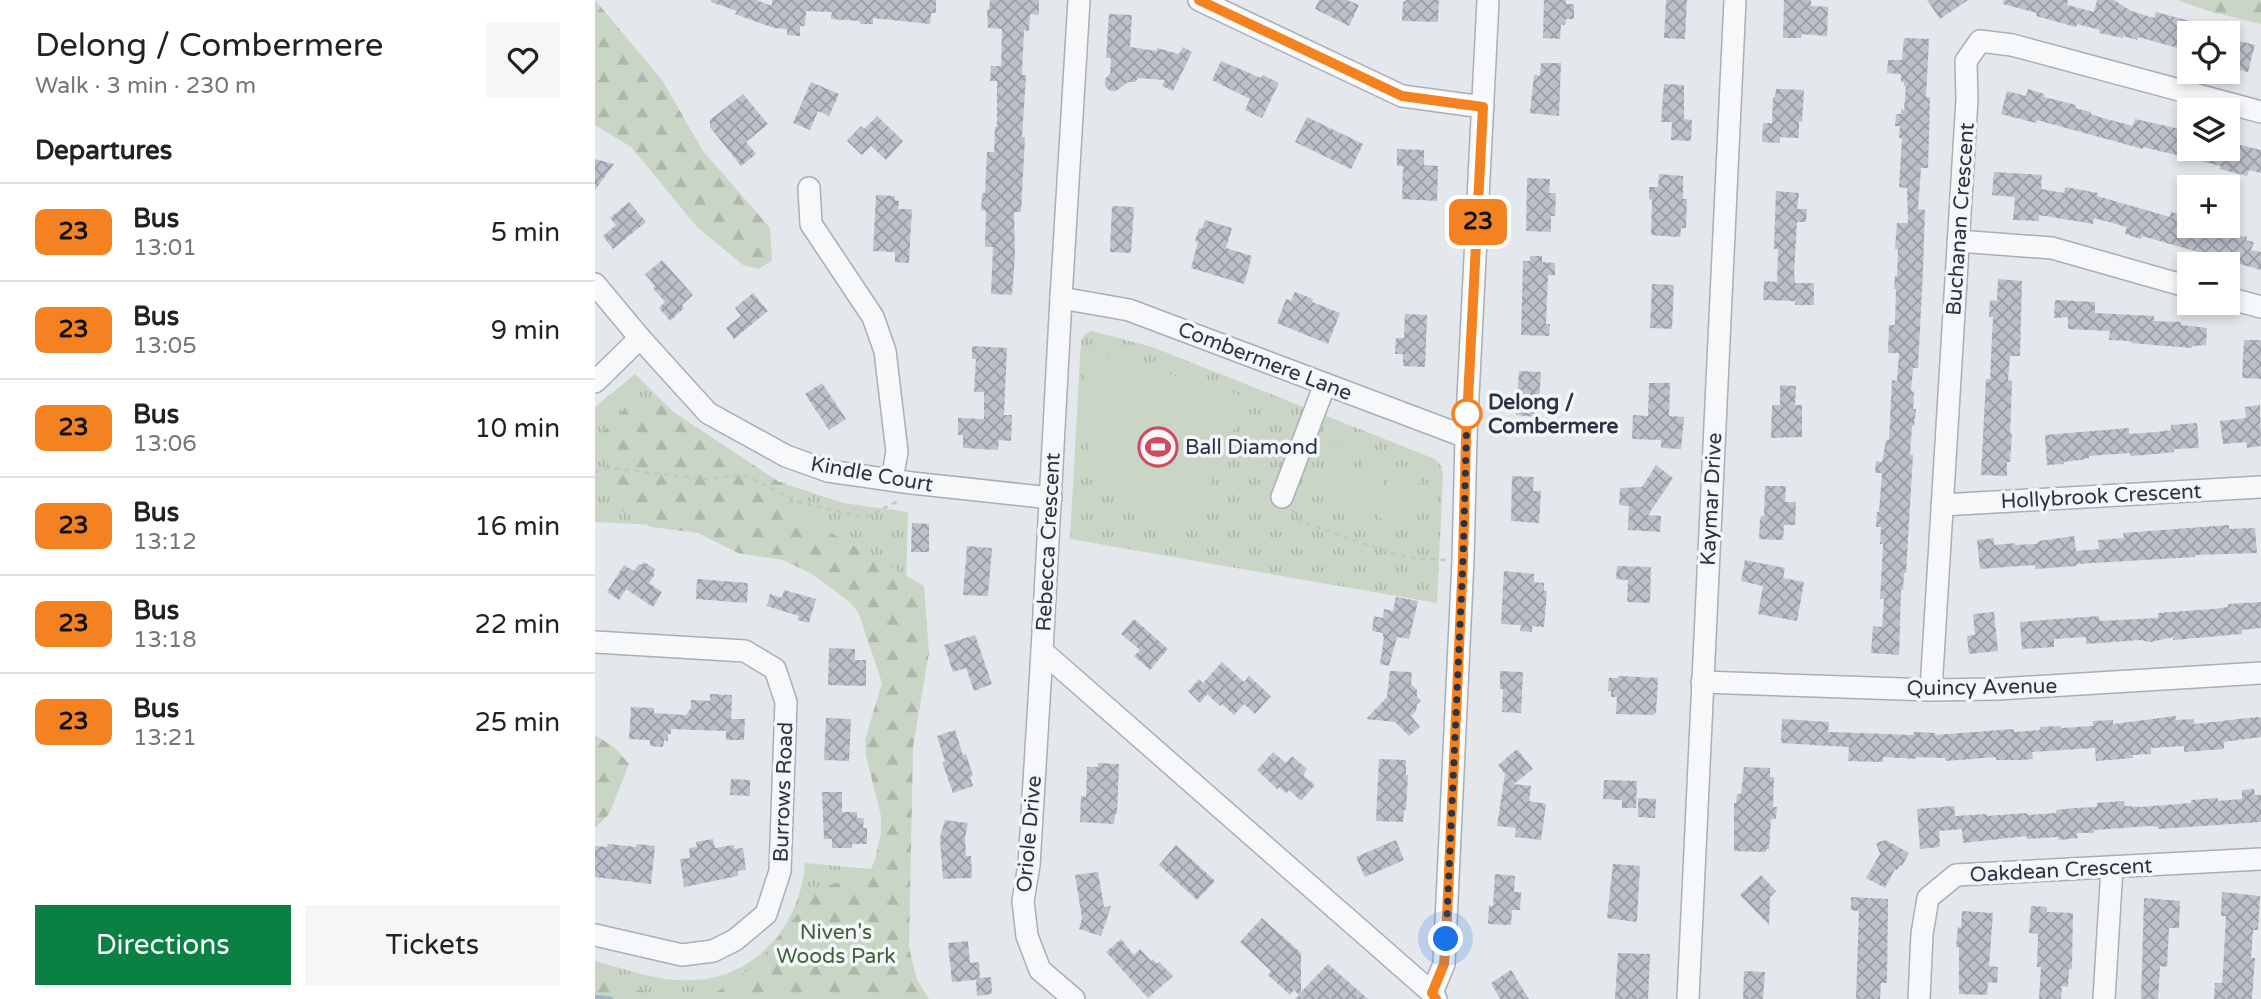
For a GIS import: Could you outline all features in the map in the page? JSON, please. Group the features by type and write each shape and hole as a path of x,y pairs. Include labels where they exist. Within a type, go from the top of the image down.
{"street":[{"name":"Rebecca Crescent","path":"1079,0 1042,651 1434,996"},
{"path":"1199,0 1402,96 1483,107"},
{"path":"1434,996 1444,964 1488,0"},
{"name":"Kaymar Drive","path":"1688,999 1735,0"},
{"name":"Buchanan Crescent","path":"1931,690 1967,99 1966,61 1980,41 2012,45 2261,112"},
{"path":"809,188 811,224 873,317 885,351 899,481"},
{"path":"1958,241 2052,248 2177,284"},
{"name":"Kindle Court","path":"595,284 708,413 786,456 828,471 1051,498"},
{"name":"Combermere Lane","path":"1061,298 1129,310 1466,438"},
{"path":"2240,301 2261,307"},
{"path":"595,382 640,338"},
{"path":"1282,497 1325,384"},
{"name":"Hollybrook Crescent","path":"1942,505 2261,487"},
{"name":"Burrows Road","path":"595,642 745,651 775,669 786,702 780,871 766,914 735,940 713,951 682,955 595,935"},
{"name":"Oriole Drive","path":"1042,651 1029,865 1023,901 1027,936 1040,970 1074,999"},
{"name":"Quincy Avenue","path":"1702,682 1931,690 1998,689 2261,673"},
{"name":"Oakdean Crescent","path":"1919,999 1922,934 1928,898 1957,875 2261,859"},
{"path":"2104,999 2112,867"}],"path":[{"path":"595,472 609,468 705,479 744,475 799,502 865,518 896,502 899,481"},
{"path":"1282,497 1302,522 1397,555 1422,559 1463,559"}],"green space":[{"path":"595,0 662,80 703,151 770,228 772,261 758,269 743,265 697,227 631,147 595,125"},
{"path":"2178,0 2261,0 2261,24 2208,11"},
{"path":"1092,331 1152,347 1435,459 1441,466 1443,476 1437,603 1070,539 1081,341 1085,334"},
{"name":"Ball Diamond","path":"1094,352 1239,395 1245,404 1193,524 1155,516 1138,508 1122,496 1097,465 1088,446 1081,407 1083,384"},
{"path":"635,374 683,422 779,482 843,503 908,512 906,587 723,528 595,522 595,407"},
{"path":"651,402 666,407 779,482 785,482 798,514 924,586 929,653 913,747 909,948 917,980 929,999 595,999 595,976 661,997 715,993 766,958 772,944 814,895 826,886 869,873 875,860 881,832 881,816 866,756 865,740 882,683 859,614 851,603 812,574 783,560 738,553 698,533 651,527 614,506 602,434 622,411"},
{"path":"1335,442 1359,451 1340,503 1316,494"},
{"path":"1366,454 1390,462 1372,515 1348,506"},
{"path":"1398,465 1422,474 1403,526 1379,517"},
{"path":"595,735 615,748 629,764 609,814 595,828"},
{"name":"Niven's Woods Park","path":"805,863 893,871 885,999 595,999 595,961 678,980 704,979 727,973 748,963 766,949 793,911 801,888"}],"building":[{"path":"711,0 756,0 772,6 772,0 936,0 936,13 931,13 930,24 873,18 873,24 860,24 860,21 831,19 832,12 806,11 805,26 800,26 800,36 787,35 787,29 774,28 735,14 737,11"},
{"path":"990,0 1039,0 1039,15 1030,14 1029,31 1024,30 1022,75 1026,75 1022,137 1025,137 1021,212 1014,212 1012,295 991,294 993,247 985,247 986,211 981,210 982,193 985,193 987,152 994,152 997,127 997,81 990,81 991,66 1001,66 1002,29 988,28 987,9"},
{"path":"1319,0 1347,0 1359,5 1349,26 1315,9"},
{"path":"1439,0 1438,22 1402,21 1403,2"},
{"path":"1544,0 1566,0 1566,4 1574,4 1574,19 1566,19 1565,25 1561,25 1560,39 1543,38"},
{"path":"1666,0 1687,0 1685,39 1664,38"},
{"path":"1784,0 1811,0 1811,6 1828,7 1827,36 1802,34 1801,38 1783,38"},
{"path":"1927,0 1968,0 1940,19"},
{"path":"2004,0 2068,0 2067,5 2094,12 2097,0 2114,0 2131,11 2154,18 2156,12 2190,21 2177,21 2177,48 2138,37 2137,40 2099,33 2100,30 2077,24 2076,27 2003,4"},
{"path":"1109,14 1132,15 1130,47 1157,51 1157,48 1179,54 1183,47 1192,52 1173,91 1162,86 1165,80 1138,78 1116,91 1110,91 1105,86 1105,79 1110,74 1111,58 1106,58"},
{"path":"1904,38 1929,39 1926,97 1930,97 1928,168 1921,168 1918,209 1925,210 1923,269 1918,368 1913,368 1911,391 1914,392 1913,409 1916,409 1912,426 1910,455 1913,455 1906,573 1901,590 1899,655 1871,653 1873,626 1882,627 1884,599 1880,599 1883,544 1880,544 1881,527 1876,527 1882,473 1875,473 1876,461 1882,462 1886,440 1889,440 1892,380 1897,381 1899,353 1888,353 1889,325 1895,325 1897,223 1908,223 1907,188 1899,187 1902,138 1899,138 1900,126 1895,126 1896,114 1901,114 1901,109 1904,110 1906,86 1901,82 1901,74 1887,73 1888,60 1902,60"},
{"path":"2240,41 2255,45 2248,72 2240,70"},
{"path":"1221,61 1279,83 1262,118 1245,110 1250,99 1212,80"},
{"path":"1541,63 1561,63 1559,116 1530,113 1534,75 1540,76"},
{"path":"811,82 839,94 829,116 818,111 810,130 793,123"},
{"path":"1664,84 1684,85 1684,119 1692,120 1691,141 1671,140 1672,122 1661,122"},
{"path":"1776,89 1804,90 1799,138 1780,137 1780,143 1762,142 1763,123 1772,123"},
{"path":"2028,89 2044,94 2044,97 2076,105 2075,108 2099,117 2133,126 2135,119 2177,128 2177,155 2143,149 2037,120 2036,123 2001,114 2007,91 2026,96"},
{"path":"743,94 768,124 746,142 756,154 741,166 710,127 710,120"},
{"path":"877,116 903,141 886,160 871,146 862,155 847,141 861,126 864,129"},
{"path":"1307,117 1363,144 1351,169 1295,142"},
{"path":"2240,145 2261,150 2261,173 2249,170 2247,176 2220,169 2221,166 2200,161 2240,161"},
{"path":"1397,149 1424,150 1424,165 1438,166 1437,201 1402,199 1403,166 1397,166"},
{"path":"595,159 614,164 595,190"},
{"path":"1994,172 2042,175 2041,189 2064,193 2065,187 2098,193 2097,196 2170,217 2171,212 2177,214 2177,238 2247,237 2246,240 2254,242 2251,250 2261,252 2261,270 2240,264 2240,252 2198,252 2142,236 2141,239 2125,234 2127,227 2094,218 2093,224 2039,215 2039,221 2013,220 2015,197 1992,195"},
{"path":"1659,174 1683,176 1683,199 1687,199 1686,228 1681,228 1680,237 1651,235 1652,200 1649,199 1649,187 1658,187"},
{"path":"1527,178 1550,179 1549,193 1556,193 1551,232 1526,231"},
{"path":"1776,191 1799,193 1797,209 1807,209 1806,222 1797,222 1794,272 1795,283 1814,283 1814,305 1795,305 1795,301 1763,300 1764,281 1777,282 1778,249 1774,249"},
{"path":"876,195 895,196 895,200 899,201 898,209 912,209 909,263 895,262 895,252 873,251"},
{"path":"629,202 646,222 613,249 603,236 616,225 610,218"},
{"path":"1112,206 1134,207 1131,253 1110,252"},
{"path":"1205,220 1232,228 1226,248 1252,256 1244,284 1191,268 1198,242 1195,241"},
{"path":"1530,256 1542,256 1542,262 1555,263 1555,275 1548,275 1546,324 1550,324 1549,336 1521,335 1523,261 1530,261"},
{"path":"662,260 693,295 670,321 659,308 665,302 645,274"},
{"path":"1998,279 2022,281 2020,356 2010,356 2008,380 2012,381 2012,434 2007,476 1981,475 1986,379 1990,379 1993,317 1989,317 1990,300 1997,301"},
{"path":"1652,284 1674,285 1672,329 1650,328"},
{"path":"1295,292 1340,313 1328,344 1277,323 1286,299 1291,301"},
{"path":"753,293 768,311 734,339 726,328 741,316 735,308"},
{"path":"2055,300 2095,302 2095,313 2154,316 2154,321 2181,322 2181,325 2207,328 2206,345 2192,348 2131,343 2109,340 2110,331 2068,329 2068,317 2054,318"},
{"path":"1405,314 1427,315 1425,367 1403,366 1403,354 1395,354 1396,338 1404,338"},
{"path":"2244,340 2261,340 2261,379 2242,378"},
{"path":"972,346 1007,348 1004,415 1012,415 1011,441 999,440 998,450 963,448 963,435 958,435 958,418 984,419 984,392 974,392 976,359 972,359"},
{"path":"1519,371 1541,372 1538,417 1516,415"},
{"path":"822,383 846,419 829,430 805,394"},
{"path":"1649,383 1670,383 1669,416 1684,417 1681,449 1661,448 1661,440 1632,439 1633,415 1648,416"},
{"path":"1780,385 1796,386 1795,405 1802,405 1802,437 1771,438 1772,405 1780,405"},
{"path":"2260,405 2261,446 2247,448 2246,442 2223,444 2220,421 2246,418 2245,407"},
{"path":"2197,423 2199,448 2174,449 2174,452 2145,455 2130,456 2130,453 2089,456 2063,462 2064,464 2047,465 2045,435 2129,428 2129,434 2157,432 2171,430 2171,425"},
{"path":"1656,465 1673,478 1648,515 1661,516 1660,532 1628,530 1629,506 1619,505 1620,488 1642,487"},
{"path":"1512,476 1534,477 1533,491 1541,491 1539,523 1511,521"},
{"path":"1765,486 1786,486 1785,502 1796,502 1795,525 1784,525 1783,540 1759,539 1760,520 1761,516 1764,516"},
{"path":"912,523 929,524 929,552 911,552"},
{"path":"2229,525 2229,529 2255,528 2257,553 2195,555 2035,569 2035,565 1980,569 1977,540 1994,538 1994,545 2015,545 2036,544 2039,541 2074,536 2076,551 2099,549 2098,540 2124,538 2123,533"},
{"path":"967,546 992,548 988,596 963,595"},
{"path":"1745,560 1785,568 1783,578 1804,582 1797,621 1758,614 1763,586 1741,581"},
{"path":"644,562 655,569 649,583 662,592 653,607 626,589 619,600 607,592 624,565 634,571"},
{"path":"1617,566 1651,567 1650,603 1627,602 1628,580 1616,579"},
{"path":"1504,571 1534,574 1534,582 1544,583 1544,591 1547,591 1544,627 1532,626 1532,632 1520,631 1521,625 1501,624"},
{"path":"697,579 748,583 747,603 696,599"},
{"path":"784,590 816,599 809,623 797,620 799,616 767,606 770,594 782,598"},
{"path":"1396,597 1418,601 1409,639 1397,637 1389,666 1380,664 1383,633 1372,631 1374,616 1383,618 1384,609 1393,611"},
{"path":"2261,602 2261,628 2242,630 2242,634 2173,640 2173,637 2151,642 2140,640 2086,644 2086,637 2054,639 2054,647 2022,649 2020,622 2099,616 2100,621 2158,618 2158,613"},
{"path":"1994,612 1998,651 1969,654 1967,636 1975,635 1973,614"},
{"path":"1134,619 1168,649 1150,670 1134,656 1140,650 1121,634"},
{"path":"975,635 992,684 974,691 966,668 953,672 944,645"},
{"path":"829,648 855,649 855,660 866,660 866,686 828,685"},
{"path":"1222,662 1244,682 1249,676 1271,696 1255,714 1244,704 1234,715 1207,694 1200,703 1188,691 1199,679 1203,683"},
{"path":"1390,671 1412,672 1411,684 1417,690 1417,697 1421,701 1411,716 1420,727 1409,736 1395,722 1366,719 1387,697"},
{"path":"1500,671 1523,672 1521,713 1502,712 1503,689 1500,689"},
{"path":"1609,678 1658,678 1656,713 1616,714 1617,697 1611,697 1611,691 1608,691"},
{"path":"710,694 732,695 731,719 745,719 744,740 726,740 726,731 671,729 668,741 664,740 663,747 650,746 650,740 629,739 631,707 654,708 654,713 686,715 691,708 691,700 710,701"},
{"path":"2176,716 2176,720 2194,719 2194,724 2258,717 2261,718 2261,737 2224,742 2224,749 2184,752 2184,746 2151,748 2151,754 2096,761 2095,748 2032,752 2033,759 2023,760 1996,760 1996,757 1946,761 1945,758 1883,757 1883,762 1848,761 1849,747 1781,743 1782,719 1829,722 1828,732 1913,735 1914,732 1935,735 2093,726 2093,721 2113,720 2113,724"},
{"path":"826,718 851,719 849,761 824,760"},
{"path":"955,730 963,755 966,754 973,776 970,777 973,786 953,793 942,762 945,761 937,736"},
{"path":"1517,749 1533,769 1514,784 1531,786 1529,801 1546,804 1541,840 1515,837 1516,828 1497,826 1505,774 1498,765"},
{"path":"1273,752 1286,763 1292,756 1307,769 1303,775 1315,785 1301,801 1289,790 1286,793 1279,787 1277,789 1257,770"},
{"path":"1379,759 1406,760 1408,775 1403,822 1376,821"},
{"path":"1098,763 1119,764 1117,814 1114,824 1080,822 1081,796 1086,797 1087,767 1098,767"},
{"path":"1744,767 1770,768 1770,777 1774,777 1773,807 1777,807 1776,819 1771,819 1769,849 1766,849 1766,852 1734,851 1734,803 1737,794 1741,794"},
{"path":"731,779 750,780 750,796 730,795"},
{"path":"1604,780 1637,781 1636,808 1622,808 1622,800 1603,799"},
{"path":"2254,789 2255,795 2261,795 2261,822 2158,829 2150,826 2094,830 2094,833 2077,833 2078,838 2059,840 2058,837 2027,839 2027,836 1963,843 1962,829 1939,831 1940,847 1920,849 1917,809 1954,806 1955,816 2028,815 2097,807 2097,803 2124,801 2125,806 2140,807 2191,803 2191,800 2242,799 2242,790"},
{"path":"822,792 842,792 842,812 857,812 857,818 864,818 863,828 867,828 867,844 852,844 852,848 832,848 832,839 824,839"},
{"path":"1638,798 1656,799 1655,818 1638,817"},
{"path":"945,820 968,823 966,856 971,856 972,878 943,879 940,838"},
{"path":"713,839 715,848 734,845 734,849 743,848 746,870 738,871 738,876 684,887 680,859 690,858 689,848 697,847 696,842"},
{"path":"1396,840 1404,860 1365,877 1356,857"},
{"path":"1886,840 1909,853 1902,866 1895,869 1885,888 1866,878 1880,854 1876,843"},
{"path":"608,844 655,846 651,884 595,877 595,846 607,847"},
{"path":"1176,845 1215,881 1197,900 1159,865"},
{"path":"1613,864 1640,866 1637,922 1607,918"},
{"path":"1098,872 1104,907 1111,906 1101,936 1079,929 1082,918 1075,875"},
{"path":"1495,874 1515,876 1514,892 1521,892 1520,910 1512,910 1511,925 1488,924 1489,905 1493,906"},
{"path":"1761,875 1776,891 1770,897 1769,925 1740,895"},
{"path":"2222,892 2260,896 2258,930 2253,930 2251,958 2255,958 2252,999 2214,999 2215,983 2222,983 2223,971 2226,916 2221,916"},
{"path":"1851,897 1888,899 1887,983 1881,983 1880,999 1856,999 1859,911 1851,910"},
{"path":"2144,898 2180,901 2179,928 2169,928 2167,967 2160,966 2158,999 2141,999"},
{"path":"2031,906 2047,907 2047,912 2073,913 2072,969 2069,969 2068,987 2062,986 2061,999 2039,999 2041,967 2037,967 2038,934 2029,933"},
{"path":"1962,911 1993,913 1989,966 1998,967 1997,983 1988,982 1987,995 1959,994 1959,947 1956,947"},
{"path":"1262,918 1301,953 1301,992 1328,964 1368,999 1295,999 1299,995 1294,990 1290,995 1268,975 1271,971 1240,942"},
{"path":"1121,939 1134,955 1140,949 1151,961 1153,959 1157,964 1159,962 1173,976 1148,998 1106,952"},
{"path":"968,941 970,963 979,962 980,978 991,977 992,994 977,996 976,980 952,982 948,943"},
{"path":"1618,953 1650,954 1648,999 1615,999"},
{"path":"1511,970 1529,999 1500,999 1491,983"},
{"path":"1744,971 1765,972 1763,999 1743,999"}],"waterway":[{"path":"595,997 611,999"}],"bus line":[{"name":"23","path":"1199,0 1402,96 1483,107 1466,438 1446,939 1444,964 1432,993 1436,999"}],"place":[{"name":"Delong / Combermere","path":"1467,414"},
{"name":"Ball Diamond","path":"1158,447"}],"route":[{"path":"1446,939 1467,414"}]}
